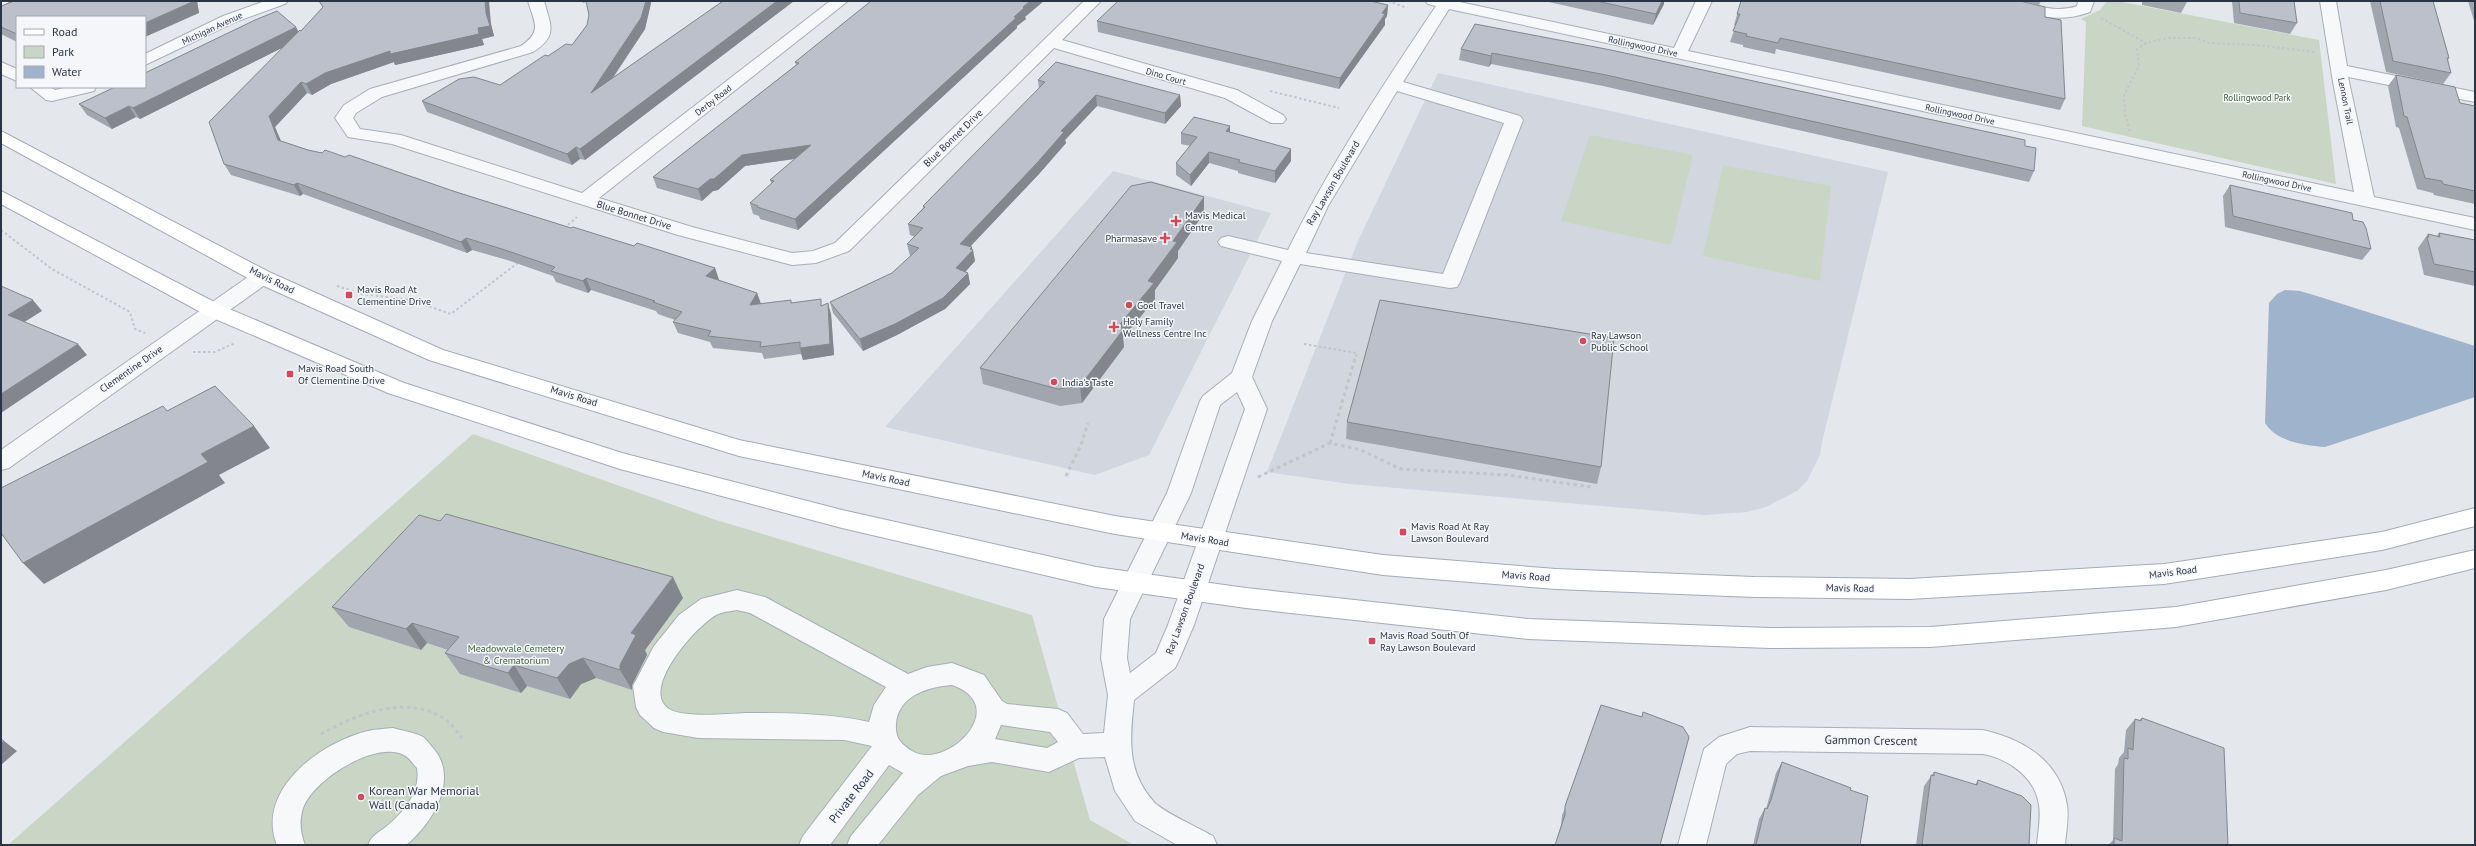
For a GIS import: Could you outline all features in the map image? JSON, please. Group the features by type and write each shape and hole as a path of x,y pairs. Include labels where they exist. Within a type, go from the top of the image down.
{"main road":[{"name":"Mavis Road","path":"1,136 262,277 436,355 739,448 1115,525 1210,540 1383,565 1556,578 1754,587 1909,589 2164,574 2382,541 2475,517"},
{"path":"1,197 213,310 396,388 620,461 842,519 1096,577 1135,583 1193,591 1528,629 1770,638 1930,637 2176,617 2386,580 2475,559"}],"street":[{"name":"Michigan Avenue","path":"146,60 229,19 280,1"},
{"name":"Blue Bonnet Drive","path":"536,1 545,29 544,37 537,43 527,49 440,76 376,93 350,109 344,118 354,133 395,139 685,231 792,259 816,257 842,247 1093,1"},
{"name":"Derby Road","path":"590,202 840,1"},
{"path":"1679,53 1704,1"},
{"path":"1996,1 2046,12 2075,13 2085,5"},
{"name":"Lennon Trail","path":"2328,1 2365,200"},
{"name":"Rollingwood Drive","path":"1441,2 2475,224"},
{"name":"Ray Lawson Boulevard","path":"1121,695 1166,660 1193,591 1256,409 1241,377 1262,321 1319,206 1441,2"},
{"name":"Dino Court","path":"1051,42 1231,94 1277,119"},
{"path":"2339,62 2475,97"},
{"path":"1,67 16,75"},
{"path":"1228,242 1293,257 1450,282 1514,120 1393,84"},
{"path":"40,88 52,96 84,88"},
{"name":"Clementine Drive","path":"1,462 213,310 262,277"},
{"path":"1203,845 1145,812 1125,782 1116,745 1121,695 1114,658 1117,619 1179,493 1211,401 1241,377"},
{"path":"885,741 844,728 746,725 698,726 663,720 649,707 646,686 663,654 688,622 710,606 737,600 756,604 907,686"},
{"path":"968,754 981,740 989,724 990,708 985,694 973,682 952,674 933,675 899,691 888,705 882,721 885,741 890,751 902,761 932,767 950,763 968,754 992,750 1049,760 1076,746 1116,745"},
{"path":"990,708 1004,715 1058,722 1076,746"},
{"name":"Gammon Crescent","path":"1692,845 1714,758 1729,745 1750,739 1983,742 2000,745 2025,758 2043,778 2053,806 2051,845"},
{"path":"291,845 285,830 287,812 296,793 311,774 330,759 352,748 374,741 395,740 412,745 425,754 431,769 431,786 424,805 410,824 382,845"},
{"name":"Private Road","path":"814,845 885,741"},
{"path":"862,845 908,786 932,767"}],"path":[{"path":"1388,1 1407,8"},
{"path":"2085,5 2146,43"},
{"path":"2136,152 2125,115 2124,95 2139,66 2137,49 2146,43 2168,38 2195,38 2210,43 2256,45 2339,62"},
{"path":"558,232 590,202"},
{"path":"1,230 52,269 130,312 135,329 145,333"},
{"path":"333,285 362,294 411,300 451,314 520,261"},
{"path":"191,351 198,354 228,349 235,343"},
{"path":"1304,344 1357,353 1330,443"},
{"path":"1066,476 1081,445 1088,423"},
{"path":"1258,477 1330,443 1361,450 1401,469 1508,476 1591,487"}],"shaded area":[{"name":"Ray Lawson Public School","path":"1438,73 1888,172 1820,455 1807,481 1797,491 1766,507 1747,512 1705,515 1350,484 1267,472 1358,241"},
{"path":"1113,171 1271,213 1149,455 1095,475 885,427"}],"green space":[{"name":"Rollingwood Park","path":"2107,1 2117,1 2319,40 2336,184 2082,126 2086,22 2081,19 2100,10"},
{"path":"1590,135 1693,155 1671,245 1561,221"},
{"path":"1723,165 1831,186 1820,281 1703,256"},
{"name":"Meadowvale Cemetery & Crematorium","path":"473,434 713,519 1032,615 1090,820 1134,845 8,845"}],"water":[{"path":"2285,290 2300,291 2317,296 2475,346 2475,397 2325,447 2300,444 2276,434 2265,423 2269,303 2277,294"}],"building":[{"path":"14,1 192,1 146,23 146,16 16,16 16,34 1,27 1,6"},
{"path":"319,1 485,1 486,13 490,26 478,28 479,34 390,54 390,51 325,73 306,84 301,82 269,116 278,140 322,153 325,150 345,157 349,155 456,192 571,228 573,227 634,246 637,243 715,268 706,276 757,293 750,305 791,300 791,303 821,299 821,306 828,303 830,344 800,348 800,342 760,347 761,342 708,336 711,331 673,322 682,312 653,302 655,301 586,278 583,281 551,271 555,267 466,238 461,242 297,183 294,185 224,164 209,122 300,30 301,31 323,7"},
{"path":"586,1 646,1 641,18 591,93 723,1 777,1 580,149 576,147 567,154 422,101 459,79 474,77 500,85 545,55 548,56 566,44 572,45 587,25 589,15"},
{"path":"871,1 1030,1 1014,17 1016,18 795,219 757,207 758,206 750,203 774,181 770,180 811,145 742,155 714,179 710,179 698,189 653,177 799,63 795,62"},
{"path":"1118,1 1370,1 1388,5 1382,13 1385,14 1340,78 1097,21"},
{"path":"1596,1 1662,1 1656,14"},
{"path":"1741,1 2020,1 2045,7 2045,17 2061,20 2065,99 1780,38 1778,43 1746,36 1747,34 1733,31 1740,14 1737,14"},
{"path":"2239,1 2294,1 2297,23 2240,13"},
{"path":"2380,1 2433,1 2449,58 2447,58 2451,73 2393,61"},
{"path":"277,11 296,27 133,108 129,106 105,118 79,104 113,88 146,88 146,73 255,20"},
{"path":"1475,24 1611,50 2025,140 2025,146 2036,148 2034,171 1606,75 1492,53 1491,56 1461,49"},
{"path":"1056,62 1180,95 1165,113 1096,95 1061,131 1064,132 1037,163 960,244 972,247 970,249 973,250 956,268 968,273 943,298 895,324 860,339 830,302 892,273 919,248 907,244 923,228 908,224 925,207 923,206 1045,82 1038,80"},
{"path":"2396,75 2455,87 2460,103 2475,106 2475,191 2443,184 2442,181 2425,178 2407,117 2404,116"},
{"path":"1194,117 1230,126 1226,131 1291,149 1275,171 1238,162 1240,160 1209,152 1190,175 1176,163 1197,137 1181,133"},
{"path":"1151,182 1204,197 1173,241 1177,242 1148,281 1154,283 1116,329 1123,330 1080,386 1058,389 980,368 1131,186"},
{"path":"2230,185 2352,213 2353,220 2363,222 2371,249 2233,216"},
{"path":"2439,233 2475,240 2475,272 2434,264 2427,237 2429,237 2428,234 2440,237"},
{"path":"1,286 33,300 8,315 78,344 1,394"},
{"path":"1380,300 1614,338 1601,467 1347,422"},
{"path":"215,386 254,426 201,454 208,462 23,563 1,533 1,488 163,406 167,411"},
{"path":"446,514 673,577 631,633 636,635 620,665 620,670 583,658 569,664 557,678 514,665 508,673 445,653 459,637 412,623 406,629 332,607 419,515 440,521"},
{"path":"1601,705 1642,717 1643,712 1683,727 1689,737 1660,845 1555,845 1565,815 1565,806"},
{"path":"2142,718 2224,748 2228,845 2114,845 2114,838 2122,841 2124,758 2128,759 2128,748 2133,750 2135,719 2141,721"},
{"path":"1782,762 1868,796 1860,845 1756,845 1765,808 1767,809 1771,800"},
{"path":"1934,772 1977,785 1978,780 2022,796 2031,805 2029,845 1922,845 1931,775 1934,776"}],"place":[{"name":"Mavis Medical Centre","path":"1176,221"},
{"name":"Pharmasave","path":"1165,238"},
{"name":"Mavis Road At Clementine Drive","path":"349,295"},
{"name":"Goel Travel","path":"1129,305"},
{"name":"Holy Family Wellness Centre Inc","path":"1114,327"},
{"name":"Ray Lawson Public School","path":"1583,341"},
{"name":"Mavis Road South Of Clementine Drive","path":"290,374"},
{"name":"India's Taste","path":"1054,382"},
{"name":"Mavis Road At Ray Lawson Boulevard","path":"1403,532"},
{"name":"Mavis Road South Of Ray Lawson Boulevard","path":"1372,641"},
{"name":"Korean War Memorial Wall (Canada)","path":"361,797"}]}
